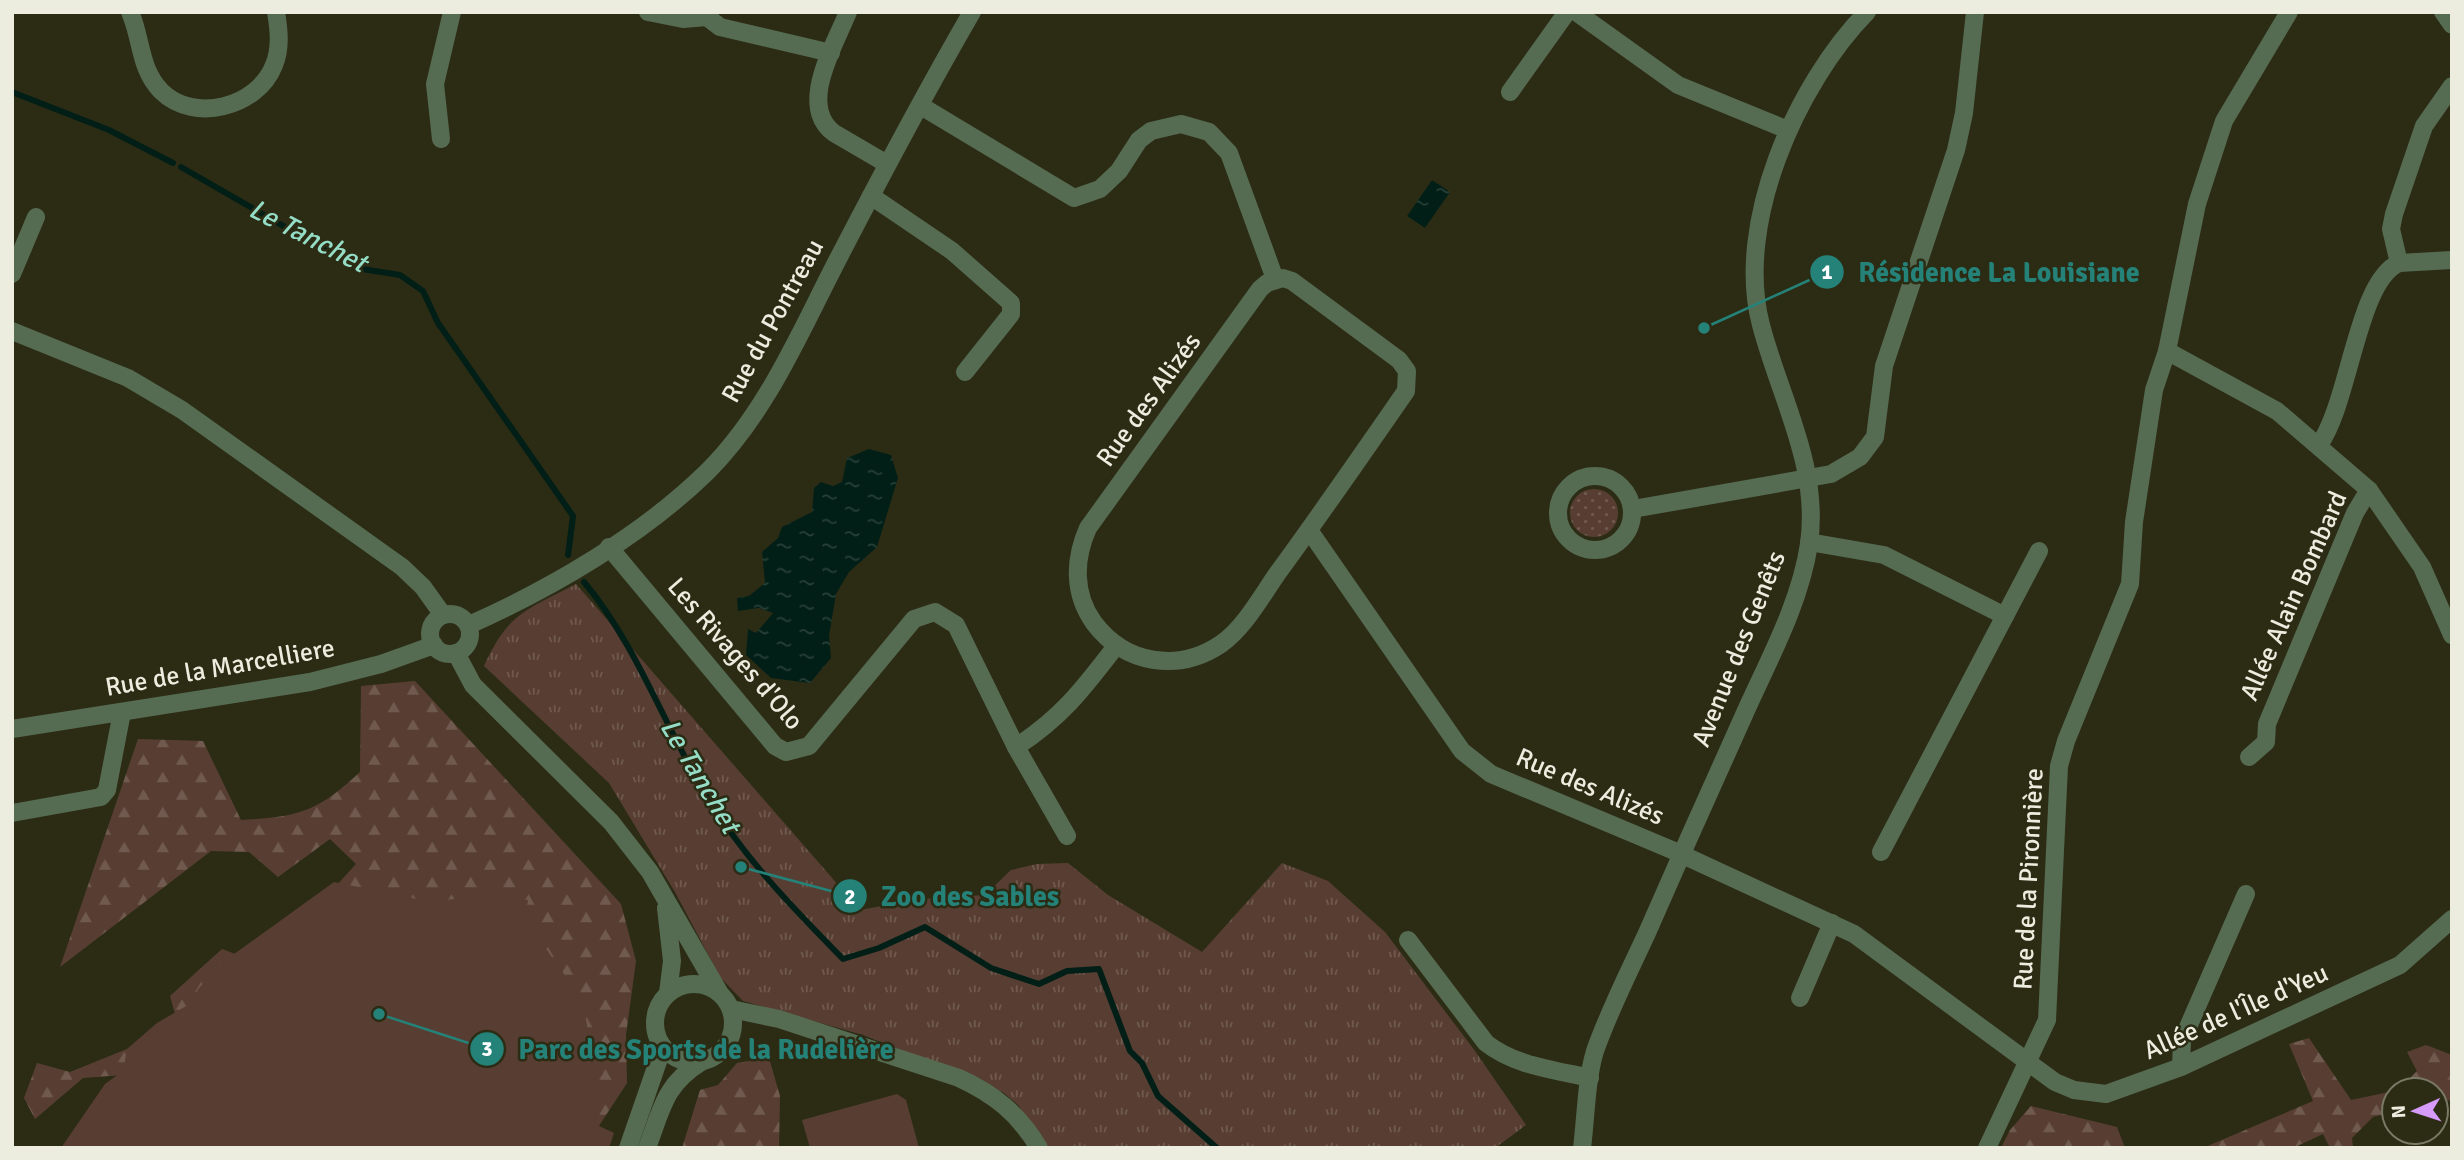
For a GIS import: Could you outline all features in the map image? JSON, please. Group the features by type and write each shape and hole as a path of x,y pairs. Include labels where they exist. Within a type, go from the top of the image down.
{"street":[{"path":"130,12 141,57 149,76 162,92 177,102 218,108 238,101 266,80 279,45 276,12"},
{"path":"441,139 435,83 452,12"},
{"path":"648,12 683,19 707,15 720,26 831,53"},
{"path":"848,12 819,90 820,115 826,127 887,164"},
{"name":"Rue du Pontreau","path":"468,625 541,588 640,529 709,470 743,429 774,384 887,164 972,12"},
{"path":"1510,92 1567,12"},
{"path":"1576,12 1678,85 1788,130"},
{"name":"Avenue des Genêts","path":"1582,1148 1594,1053 1796,595 1809,542 1808,477 1799,437 1763,334 1755,261 1762,219 1788,130 1835,47 1867,12"},
{"path":"1633,509 1831,474 1860,457 1875,437 1879,425 1884,366 1956,150 1964,113 1975,12"},
{"name":"Rue de la Pironnière","path":"1987,1148 2043,1032 2049,1004 2059,766 2066,741 2130,584 2134,522 2154,390 2167,351 2197,204 2224,121 2289,12"},
{"path":"2443,12 2452,25"},
{"path":"2399,263 2391,229 2394,214 2424,126 2452,86"},
{"path":"921,106 1074,198 1100,189 1119,171 1139,140 1151,131 1181,124 1209,132 1228,153 1275,279"},
{"path":"871,196 952,251 1011,303 1011,314 965,372"},
{"path":"12,274 36,216"},
{"path":"2319,445 2336,414 2372,291 2388,268 2399,263 2452,260"},
{"name":"Rue des Alizés","path":"1275,279 1292,281 1399,360 1408,372 1406,391 1309,530 1238,628 1224,642 1207,653 1166,662 1145,660 1116,646 1100,631 1083,604 1077,574 1081,544 1088,528 1260,289 1275,279"},
{"path":"12,331 128,378 182,410 402,567 424,587 443,615"},
{"path":"2167,351 2277,411 2370,490 2410,547 2452,635"},
{"path":"1592,476 1607,478 1618,484 1626,492 1633,509 1632,522 1626,535 1617,544 1604,550 1588,550 1574,545 1564,534 1558,521 1562,496 1570,486 1592,476"},
{"name":"Allée Alain Bombard","path":"2249,757 2266,742 2267,724 2355,513 2370,490"},
{"name":"Rue des Alizés","path":"1309,530 1462,751 1491,774 1681,855 1854,934 2028,1062"},
{"path":"1809,542 1884,555 2005,616"},
{"name":"Les Rivages d'Olo","path":"608,547 775,746 786,752 809,746 914,619 935,612 956,625 1016,747 1067,836"},
{"path":"1881,852 2039,551"},
{"path":"454,614 468,625 468,643 456,653 442,652 434,645 432,626 443,615 454,614"},
{"name":"Rue de la Marcelliere","path":"12,729 310,682 394,660 434,645"},
{"path":"1016,747 1067,709 1116,646"},
{"path":"456,653 473,685 611,822 650,872 731,1009 732,1032 727,1044 712,1058 681,1075 673,1084 647,1148"},
{"path":"12,813 102,797 107,790 122,712"},
{"path":"2181,1067 2182,1041 2246,894"},
{"path":"665,901 672,961 668,993 658,1007 655,1027 663,1047 678,1059 701,1062"},
{"name":"Allée de l'Île d'Yeu","path":"2028,1062 2055,1082 2093,1094 2117,1091 2181,1067 2400,965 2452,919"},
{"path":"1800,998 1832,923"},
{"path":"1408,940 1486,1043 1497,1052 1511,1059 1590,1078"},
{"path":"668,993 689,984 708,986 719,992"},
{"path":"731,1009 779,1019 959,1079 1007,1106 1039,1148"},
{"path":"628,1148 663,1047"}],"green space":[{"path":"1594,489 1611,496 1618,513 1611,530 1594,537 1577,530 1570,513 1577,496"},
{"path":"576,584 860,910 920,899 985,895 1011,870 1037,864 1068,863 1108,895 1202,952 1282,863 1328,881 1385,932 1475,1051 1526,1125 1495,1148 1045,1148 1018,1105 1004,1093 974,1078 863,1035 743,1001 720,977 675,892 609,783 484,666 511,623 531,608"},
{"path":"415,681 621,904 636,961 626,1035 627,1083 593,1135 137,1074 83,1078 35,1119 24,1098 37,1063 70,1072 179,1028 170,996 222,949 246,958 307,918 356,864 330,839 278,877 249,852 211,851 60,967 138,739 203,741 241,820 293,814 319,804 360,772 361,686"},
{"path":"334,882 431,902 492,894 528,900 525,919 583,1001 596,1081 597,1125 614,1133 609,1148 61,1148 105,1084 123,1071 127,1049 157,1023 188,1005 199,988 223,962"},
{"path":"2309,1038 2351,1100 2380,1094 2380,1115 2373,1117 2352,1138 2353,1148 2330,1148 2323,1134 2293,1148 2203,1148 2313,1101 2289,1044"},
{"path":"2426,1045 2452,1055 2452,1100 2450,1076 2412,1076 2417,1071 2407,1052"},
{"path":"769,1058 780,1096 779,1148 682,1148 700,1090 718,1085 737,1063"},
{"path":"897,1094 906,1100 919,1148 810,1148 802,1120"},
{"path":"2031,1106 2117,1127 2125,1148 2001,1148 2010,1130"}],"water":[{"path":"1432,180 1450,192 1425,228 1407,216"},
{"path":"869,449 891,455 898,478 877,547 849,572 836,594 829,636 831,658 810,683 771,678 746,655 748,629 756,633 773,613 759,608 738,611 737,598 749,596 765,583 762,552 778,538 782,527 812,512 814,488 821,482 833,486 842,482 847,458"}],"waterway":[{"name":"Le Tanchet","path":"12,92 109,130 173,163"},
{"name":"Le Tanchet","path":"181,167 356,268 400,275 423,291 438,323 573,516 568,555"},
{"name":"Le Tanchet","path":"584,582 634,658 720,818 770,881 843,959 879,948 925,927 991,968 1039,984 1067,971 1099,969 1130,1051 1142,1063 1158,1096 1217,1148"}],"place":[{"name":"Résidence La Louisiane","path":"1704,328"},
{"name":"Zoo des Sables","path":"741,867"},
{"name":"Parc des Sports de la Rudelière","path":"379,1014"}]}
